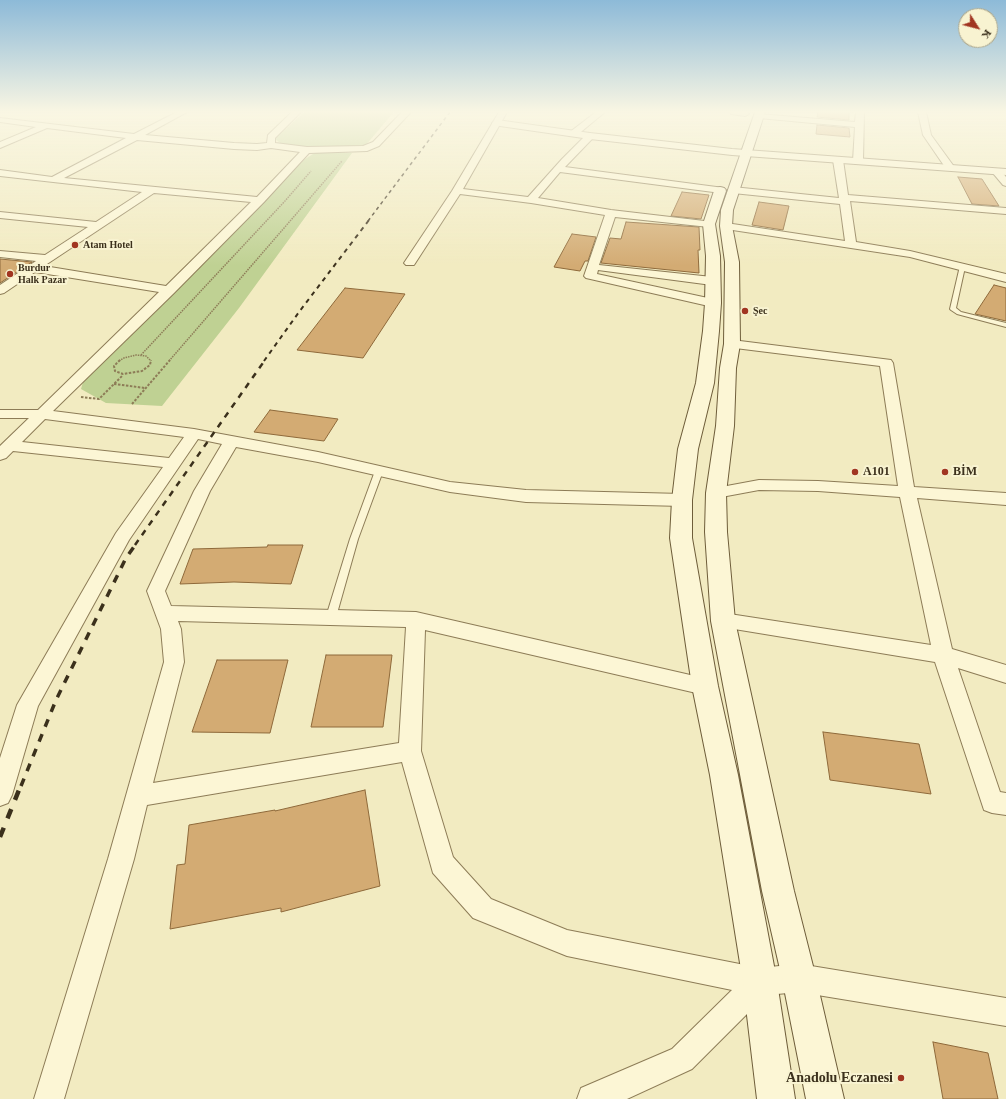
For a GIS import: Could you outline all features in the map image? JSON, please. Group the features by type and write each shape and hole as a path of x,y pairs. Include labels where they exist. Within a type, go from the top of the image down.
{"main road":[{"path":"734,163 728,186 709,224 713,256 713,303 705,383 688,449 682,500 681,538 705,686 724,775 760,982 776,1099"},
{"path":"888,163 1001,172"},
{"path":"728,186 726,226 732,262 732,344 728,368 725,426 716,493 716,532 723,621 778,891 826,1099"},
{"path":"682,500 716,493"}],"street":[{"path":"52,180 85,163"},
{"path":"5,450 170,290 295,163"},
{"path":"410,263 473,163"},
{"path":"839,163 851,244"},
{"path":"947,163 950,168"},
{"path":"532,200 562,165 728,186 844,198 1006,211"},
{"path":"1001,172 1006,184"},
{"path":"0,173 52,180 260,200"},
{"path":"0,290 152,190"},
{"path":"457,191 532,200 611,213 709,224"},
{"path":"611,213 590,276 713,303"},
{"path":"0,215 98,225"},
{"path":"726,226 910,254 1006,278"},
{"path":"0,254 46,259"},
{"path":"592,267 712,280"},
{"path":"33,268 170,290"},
{"path":"732,344 886,363 907,493 943,656 992,802 1006,804"},
{"path":"0,414 42,414 194,434 318,457 450,487 526,496 682,500"},
{"path":"0,795 28,705 122,537 194,434"},
{"path":"50,1099 51,1089 138,796 174,662 170,629 156,591 202,491 232,441"},
{"path":"5,450 173,463"},
{"path":"716,493 759,485 818,486 1006,499"},
{"path":"164,613 416,620 705,686"},
{"path":"416,620 410,752 442,864 482,909 567,943 760,982 799,978 1006,1012"},
{"path":"723,621 943,656 1006,674"},
{"path":"138,796 410,752"},
{"path":"592,1099 682,1059 760,982"}],"lane":[{"path":"962,267 953,309 960,313 1006,325"},
{"path":"331,617 354,539 379,471"}],"path":[{"path":"132,404 341,163"},
{"path":"141,355 285,201 311,171"},
{"path":"141,355 149,358 151,361 147,368 136,373 123,374 115,371 114,366 124,358 141,355"},
{"path":"62,395 99,399 123,374"},
{"path":"114,384 146,388"}],"green space":[{"path":"301,163 345,163 239,308 162,406 106,403 81,389 86,372"}],"building":[{"path":"958,177 982,179 999,206 972,204"},
{"path":"682,192 709,195 701,219 671,216"},
{"path":"759,202 789,206 783,230 752,225"},
{"path":"626,222 699,227 699,273 601,263 610,238 621,239"},
{"path":"572,234 596,237 588,261 585,261 580,271 554,267"},
{"path":"0,259 32,262 0,283"},
{"path":"994,285 1006,288 1006,321 975,314"},
{"path":"345,288 405,294 363,358 297,350"},
{"path":"270,410 338,419 324,441 254,432"},
{"path":"268,545 303,545 291,584 234,582 180,584 193,549 267,547"},
{"path":"326,655 392,655 383,727 311,727"},
{"path":"217,660 288,660 270,733 192,732"},
{"path":"823,732 919,744 931,794 830,780"},
{"path":"365,790 380,886 281,912 281,908 170,929 177,865 185,864 189,825 275,811"},
{"path":"933,1042 988,1053 998,1099 943,1099"}],"railway":[{"path":"368,221 411,163"},
{"path":"264,361 369,220"},
{"path":"135,545 265,360"},
{"path":"21,786 56,700 126,558 136,544"},
{"path":"0,837 21,785"}],"place":[{"name":"Atam Hotel","path":"75,245"},
{"name":"Burdur Halk Pazar","path":"10,274"},
{"name":"Şec","path":"745,311"},
{"name":"A101","path":"855,472"},
{"name":"BİM","path":"945,472"},
{"name":"Anadolu Eczanesi","path":"901,1078"}]}
